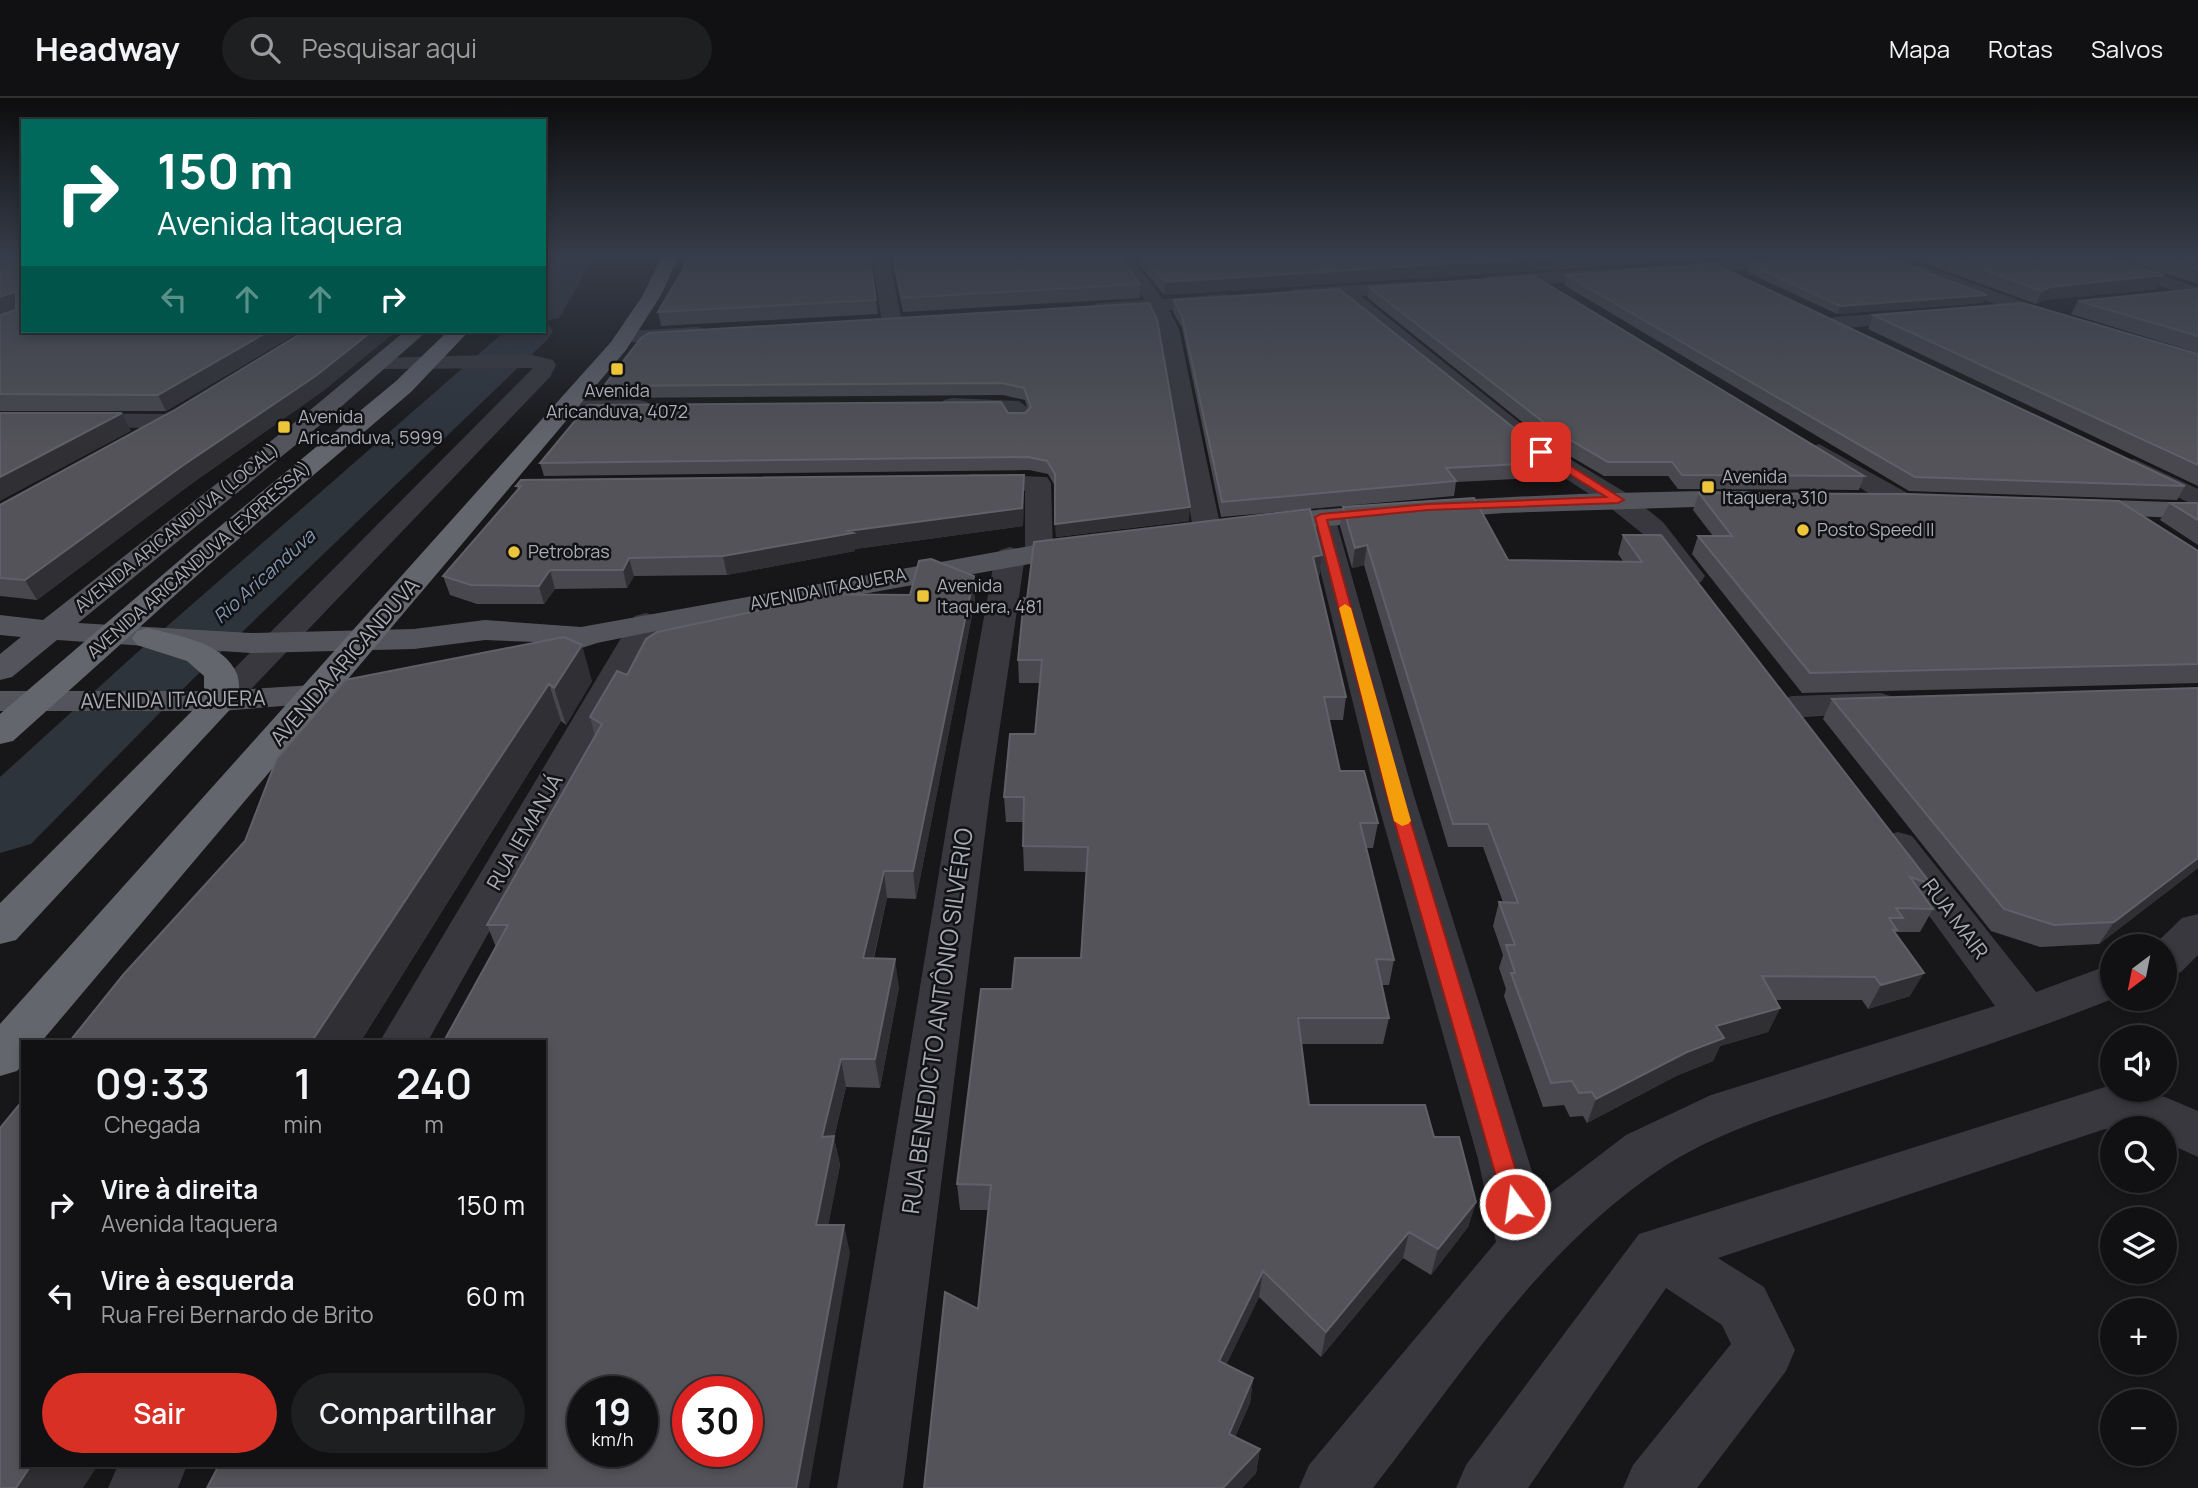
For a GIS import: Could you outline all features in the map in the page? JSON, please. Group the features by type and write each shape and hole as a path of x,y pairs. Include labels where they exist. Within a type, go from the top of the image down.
{"highway":[{"name":"AVENIDA ARICANDUVA","path":"0,1057 364,642 625,337 637,319"},
{"name":"AVENIDA ARICANDUVA (EXPRESSA)","path":"0,733 52,702 110,636 442,361 458,333"},
{"path":"0,929 221,687 213,663 197,654 156,640"}],"main road":[{"name":"AVENIDA ARICANDUVA (LOCAL)","path":"0,670 415,333"},
{"path":"1194,531 1428,507 1618,500 1778,500"},
{"path":"1846,500 1915,501"},
{"path":"2052,506 2198,511"},
{"name":"AVENIDA ITAQUERA","path":"489,669 589,635 646,623 1024,553 1116,541"},
{"name":"AVENIDA ITAQUERA","path":"0,625 156,640 266,643 364,642 485,630 589,635"},
{"name":"AVENIDA ITAQUERA","path":"0,701 175,702 221,687 318,695 379,688"}],"street":[{"path":"885,319 885,323 918,320"},
{"path":"1164,319 1169,329 1194,531"},
{"path":"1378,319 1541,452 1618,500 1653,528 1710,602"},
{"path":"1825,319 1872,341"},
{"path":"1834,323 1890,319"},
{"path":"2054,319 2079,327"},
{"path":"625,337 725,331"},
{"path":"221,687 544,368 540,362 528,360 381,363"},
{"path":"928,405 1008,405 1016,408 1017,418"},
{"path":"565,408 659,407"},
{"path":"128,445 194,408"},
{"path":"0,420 172,421"},
{"path":"1796,438 1915,501"},
{"path":"2110,456 2198,499"},
{"name":"RUA BENEDICTO ANTÔNIO SILVÉRIO","path":"870,1488 969,808 1038,484 943,482"},
{"path":"496,487 537,486"},
{"path":"2119,509 2164,538"},
{"path":"1321,517 1395,796 1504,1159 1526,1248"},
{"name":"RUA IEMANJÁ","path":"405,1040 646,623"},
{"path":"1768,675 1817,740"},
{"path":"1792,707 1914,703"},
{"name":"RUA MAIR","path":"1876,816 2027,1014"},
{"path":"2177,949 2198,929"},
{"path":"1332,1488 1526,1248 1592,1190 1645,1151 1729,1110 2027,1014 2100,986"},
{"path":"1489,1488 1659,1252 2105,1108 2165,1118 2198,1135"},
{"path":"1656,1488 1765,1350 1743,1306 1659,1252"},
{"path":"141,1488 154,1467"}],"building":[{"path":"0,319 21,319 21,333 266,333 158,395 0,394"},
{"path":"885,319 1157,319 1190,507 1055,524 1055,474 1047,461 1028,457 540,463 588,405 1001,402 1008,413 1025,413 1031,407 1024,388 1002,383 604,386 641,338 649,333"},
{"path":"1183,319 1377,319 1534,444 1561,462 1446,468 1456,481 1222,502"},
{"path":"1410,319 1605,319 1864,476 1682,475 1672,462 1608,462 1555,431"},
{"path":"1642,319 1830,319 2185,486 1915,477"},
{"path":"1881,319 2077,319 2198,354 2198,465"},
{"path":"2139,319 2198,319 2198,336"},
{"path":"302,333 370,333 317,375 182,466 25,580 0,578 0,505 173,411"},
{"path":"0,413 122,413 0,477"},
{"path":"1024,475 1022,508 848,531 853,533 723,556 629,558 623,570 550,570 539,586 471,585 443,576 521,486 516,486 521,480"},
{"path":"1699,493 1908,494 2119,501 2198,551 2198,664 1810,673 1698,536 1732,536"},
{"path":"1474,498 1508,560 1642,562 1623,535 1661,535 1931,884 1910,877 1933,909 1896,908 1903,918 1889,918 1897,930 1893,930 1924,973 1881,985 1875,977 1762,976 1780,1008 1716,1026 1724,1038 1687,1052 1596,1099 1592,1092 1579,1093 1572,1081 1551,1083 1511,973 1515,973 1506,945 1515,945 1499,902 1518,903 1488,824 1453,824 1367,545 1355,548 1343,507"},
{"path":"2170,503 2198,503 2198,520"},
{"path":"1310,509 1322,555 1313,557 1346,697 1324,697 1340,771 1364,771 1378,823 1360,823 1394,960 1376,959 1389,1018 1298,1018 1309,1105 1425,1105 1434,1137 1459,1137 1476,1202 1438,1249 1409,1232 1326,1332 1263,1271 1219,1361 1253,1378 1229,1434 1260,1449 1223,1488 924,1488 945,1292 978,1309 991,1185 957,1184 981,989 1012,989 1015,958 1081,958 1088,847 1023,846 1024,797 1004,797 1010,734 1035,734 1042,660 1018,660 1024,598 1027,599 1034,542"},
{"path":"931,559 974,576 913,871 884,871 863,958 895,959 875,1059 841,1059 822,1137 834,1136 816,1225 844,1225 796,1488 207,1488 218,1467 546,1467 546,1040 445,1040 508,925 487,925 602,724 590,717 617,671 627,675 646,639 657,632 804,601 804,594 910,595 919,561"},
{"path":"564,637 582,645 554,688 549,684 313,1040 71,1040 123,975 245,841 277,758 345,680"},
{"path":"2198,688 2198,858 2114,922 2054,925 2004,909 1832,699"},
{"path":"21,1102 21,1467 30,1467 16,1488 0,1488 0,1128"}],"waterway":[{"name":"Rio Aricanduva","path":"0,825 167,664 529,333"}],"slow traffic":[{"path":"1345,608 1402,821"}],"place":[{"name":"Avenida Aricanduva, 4072","path":"617,369"},
{"name":"Avenida Aricanduva, 5999","path":"284,427"},
{"name":"Avenida Itaquera, 310","path":"1708,487"},
{"name":"Posto Speed II","path":"1803,530"},
{"name":"Petrobras","path":"514,552"},
{"name":"Avenida Itaquera, 481","path":"923,596"}],"route":[{"path":"1515,1204 1504,1159 1395,796 1321,517 1428,507 1618,500 1541,452"}]}
